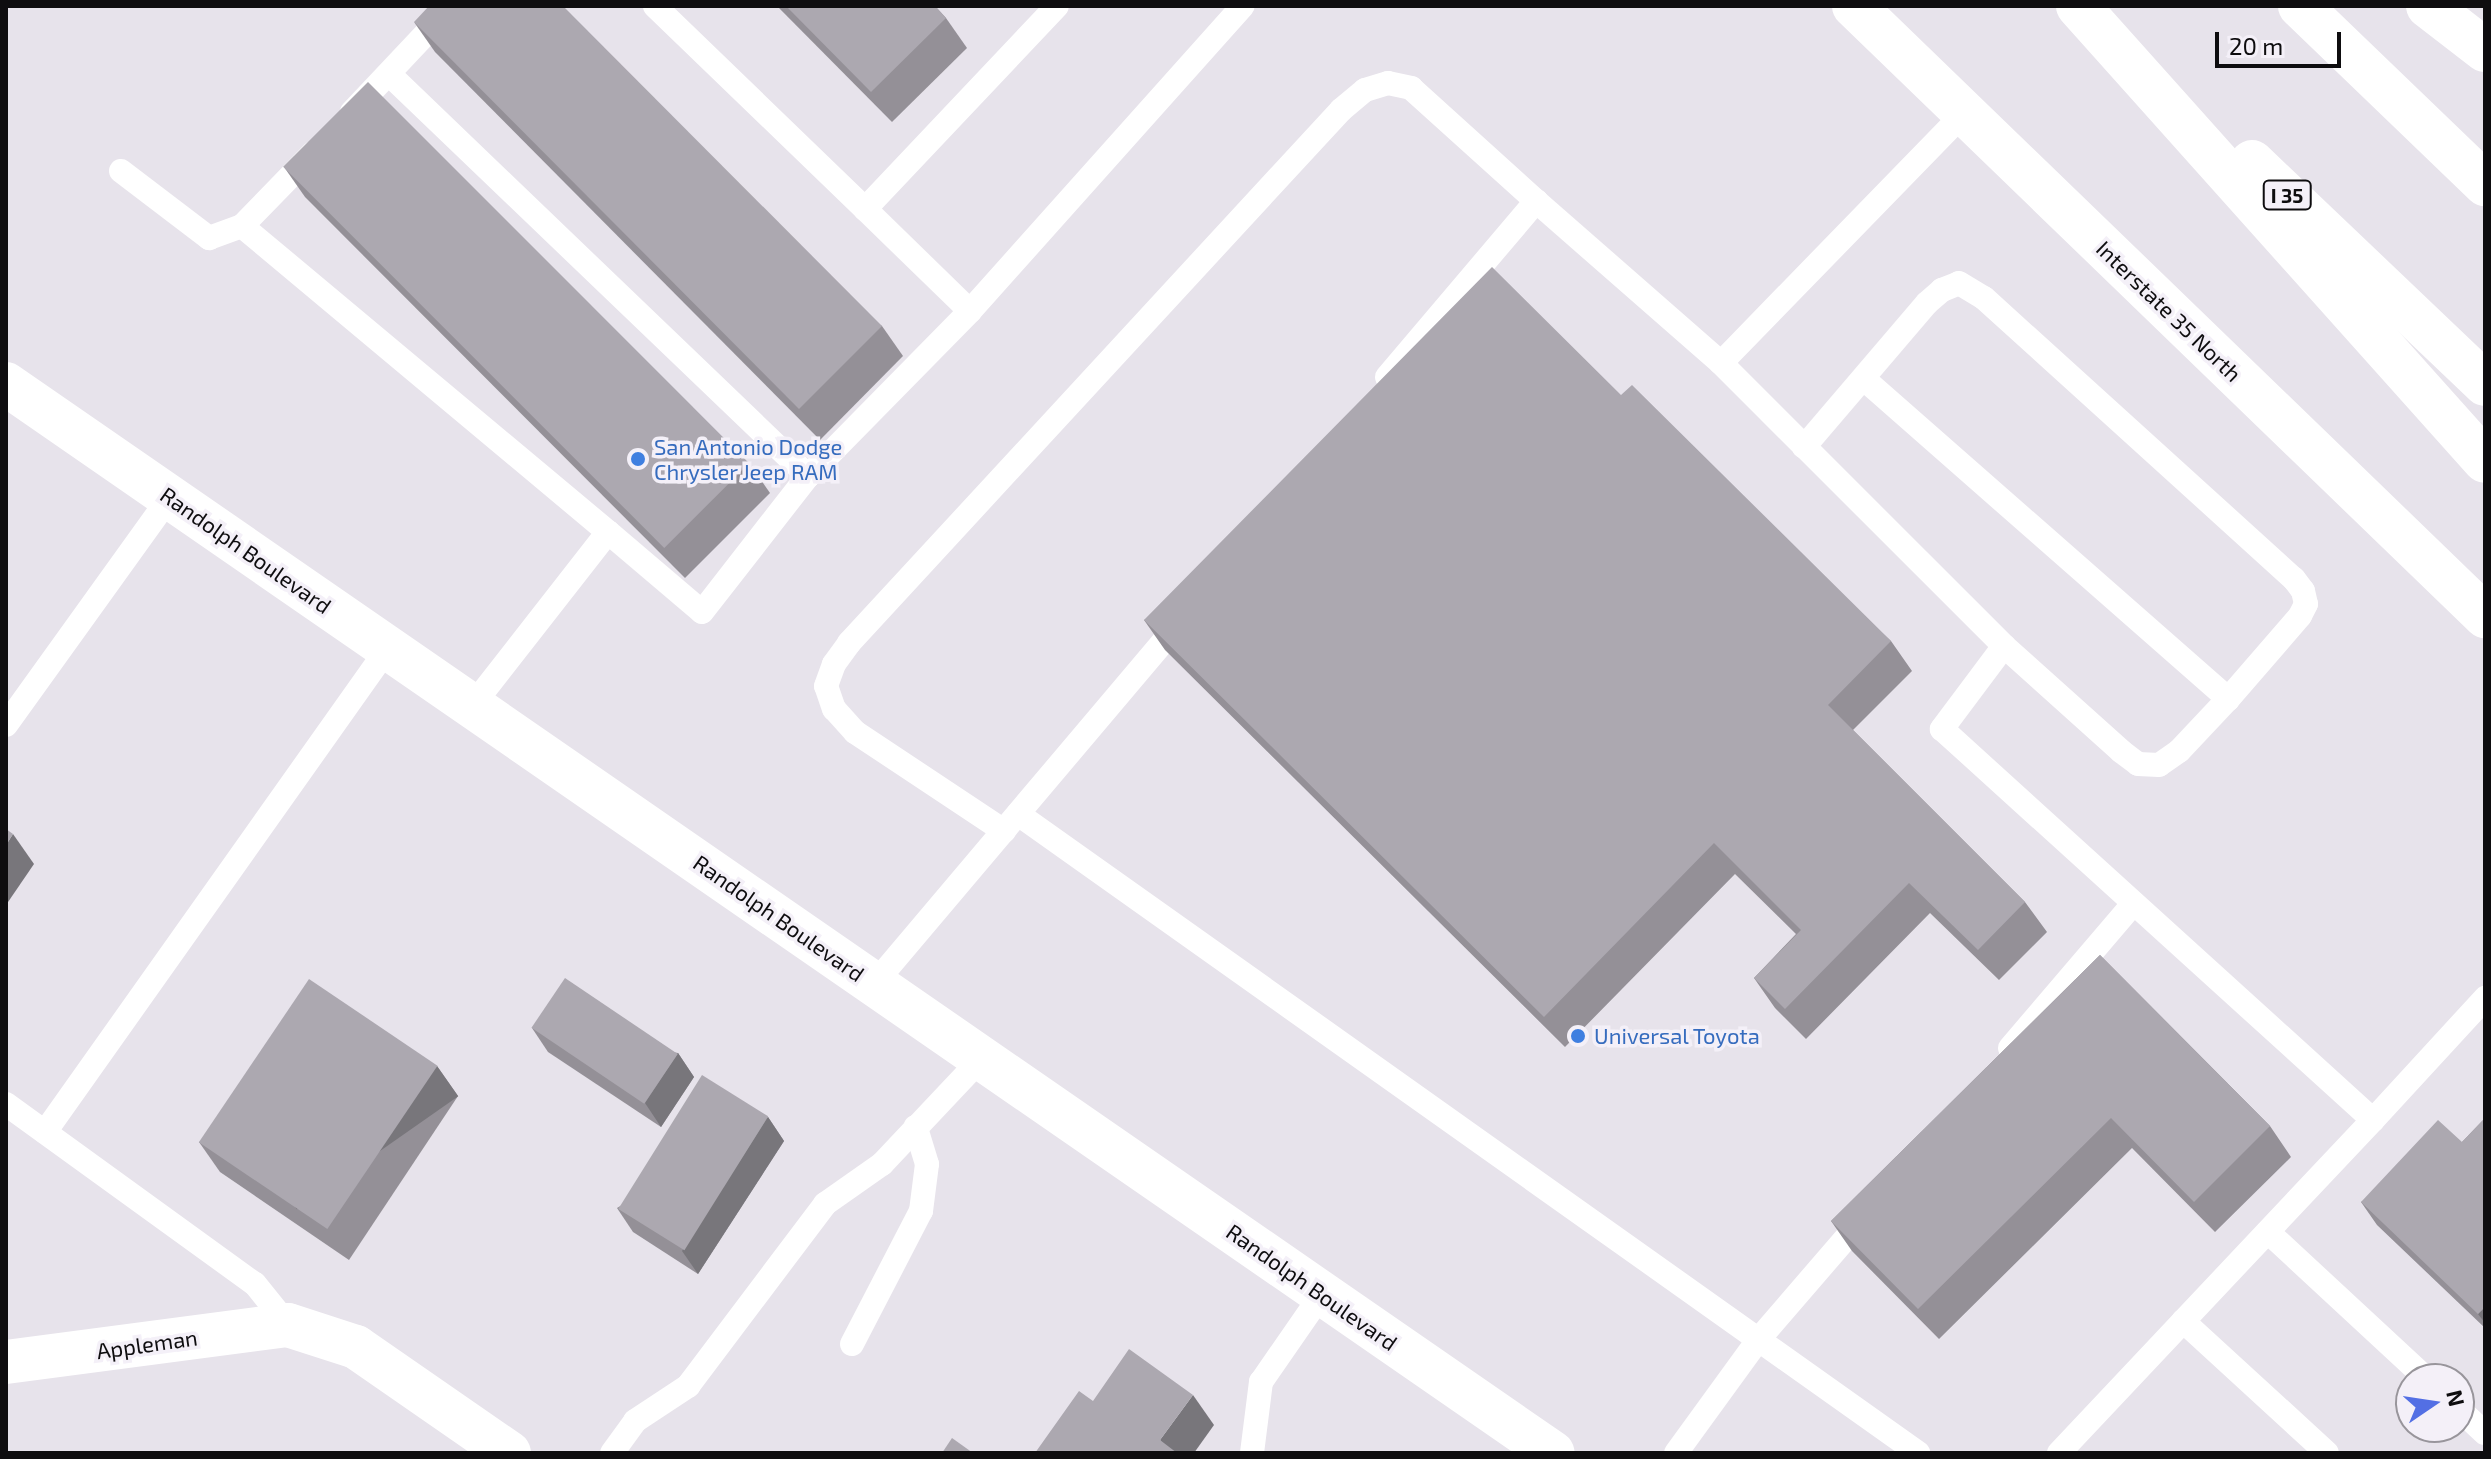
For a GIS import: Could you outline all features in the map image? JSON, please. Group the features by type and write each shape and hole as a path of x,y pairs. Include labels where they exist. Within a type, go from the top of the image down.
{"main road":[{"name":"Interstate 35 North","path":"1854,6 2485,616"},
{"path":"2078,6 2485,461"},
{"name":"I 35","path":"2088,6 2485,384"},
{"path":"2300,6 2485,184"},
{"path":"2428,6 2462,28 2485,50"},
{"name":"Randolph Boulevard","path":"6,384 1553,1453"},
{"path":"288,1325 356,1347 509,1453"},
{"name":"Appleman","path":"6,1362 288,1325"}],"lane":[{"path":"121,171 209,238 242,226 452,6"},
{"path":"655,6 970,311"},
{"path":"865,209 1057,6"},
{"path":"242,226 702,612 808,476 970,311 1243,6"},
{"path":"389,74 808,476"},
{"path":"1804,447 1942,290 1959,283 1984,298 2303,591 2306,604 2300,616 2179,751 2159,765 2138,764 2004,646 1804,447 1721,363 1411,88 1388,83 1365,90 1341,110 849,643 834,664 826,686 834,709 855,732 1011,822 1918,1453"},
{"path":"1721,363 1964,113"},
{"path":"1373,393 1536,201"},
{"path":"1864,379 2228,699"},
{"path":"6,725 170,497"},
{"path":"472,706 608,532"},
{"path":"874,984 1190,609"},
{"path":"2004,646 1942,729 2373,1120"},
{"path":"45,1132 388,648"},
{"path":"1998,1061 2133,904"},
{"path":"2059,1453 2485,998"},
{"path":"612,1453 635,1421 688,1386 825,1204 882,1164 982,1058"},
{"path":"6,1104 255,1284 288,1325"},
{"path":"852,1344 921,1211 927,1164 916,1127"},
{"path":"1676,1453 1758,1340 1883,1195"},
{"path":"2268,1232 2410,1363"},
{"path":"1252,1453 1261,1382 1322,1294"},
{"path":"2183,1321 2327,1453"}],"building":[{"path":"429,6 563,6 882,326 799,409 414,22"},
{"path":"786,6 935,6 946,18 871,92"},
{"path":"368,82 749,463 664,548 283,167"},
{"path":"1492,267 1621,395 1632,385 1891,641 1828,705 2025,902 1978,950 1909,883 1785,1009 1754,978 1801,930 1714,843 1544,1017 1144,620"},
{"path":"6,829 13,834 6,845"},
{"path":"2100,955 2270,1126 2194,1202 2111,1118 1918,1309 1831,1221"},
{"path":"565,978 678,1054 644,1104 531,1028"},
{"path":"309,979 438,1066 327,1229 199,1142"},
{"path":"702,1075 768,1116 684,1250 618,1209"},
{"path":"2485,1118 2485,1307 2478,1314 2361,1202 2438,1120 2462,1142"},
{"path":"1129,1349 1193,1395 1160,1440 1177,1453 1035,1453 1079,1391 1093,1401"},
{"path":"952,1438 973,1453 942,1453"}],"place":[{"name":"San Antonio Dodge Chrysler Jeep RAM","path":"638,459"},
{"name":"Universal Toyota","path":"1578,1036"}]}
